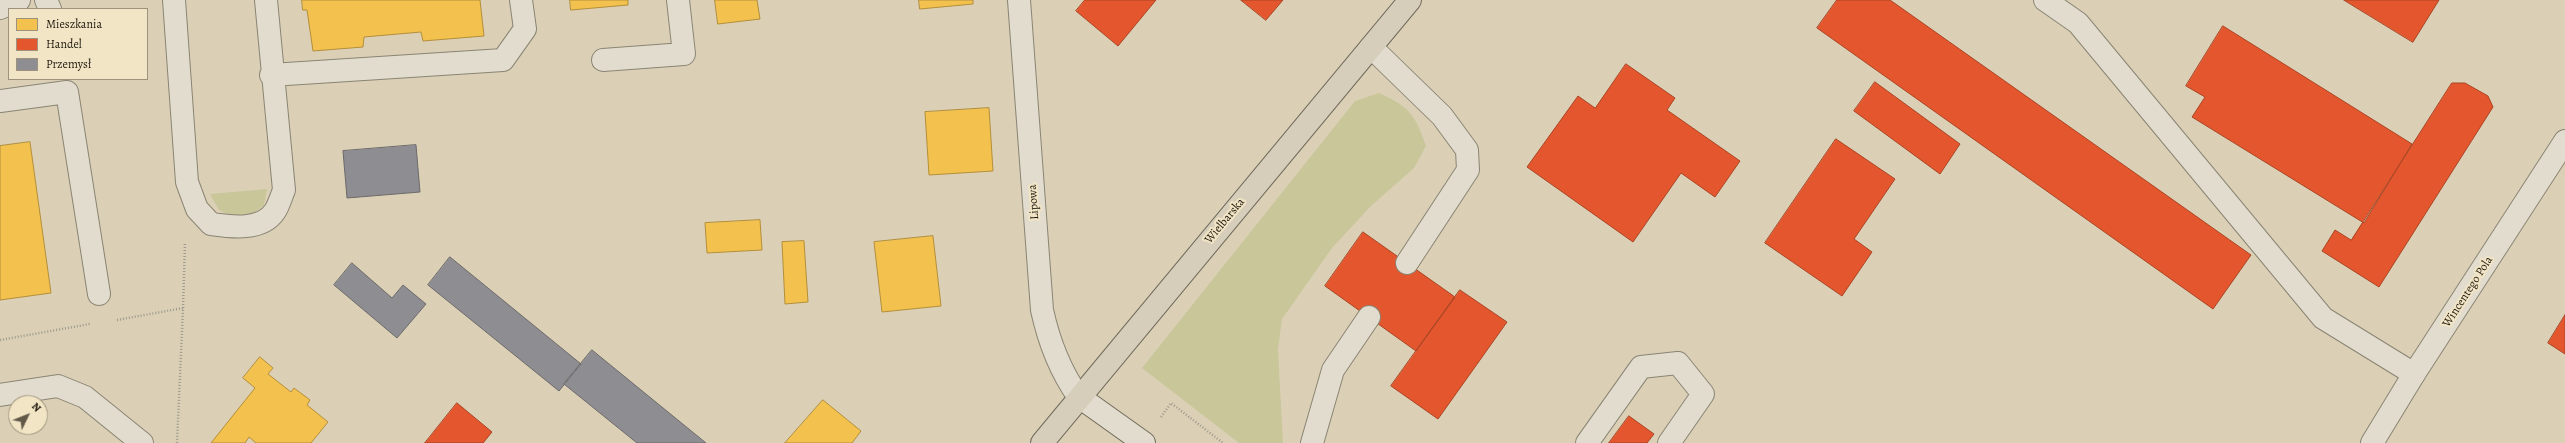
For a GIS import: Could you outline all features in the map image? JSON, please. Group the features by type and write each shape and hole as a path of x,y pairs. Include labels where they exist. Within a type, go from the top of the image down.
{"main road":[{"name":"Wielbarska","path":"1042,443 1078,396 1410,0"}],"street":[{"path":"0,8 19,0"},
{"path":"174,0 188,182 196,209 211,224 234,227 257,224 275,212 284,190 271,75 266,0"},
{"path":"271,75 503,60 525,29 522,0"},
{"path":"603,60 684,54 678,0"},
{"name":"Lipowa","path":"1019,0 1042,310 1050,344 1064,377 1078,396 1144,443"},
{"path":"2045,0 2078,23 2323,318 2414,374"},
{"path":"1371,47 1442,116 1467,150 1468,170 1407,263"},
{"path":"0,101 66,86 99,294"},
{"name":"Wincentego Pola","path":"2372,443 2414,374 2565,141"},
{"path":"1312,443 1333,370 1369,317"},
{"path":"1587,443 1641,367 1678,363 1703,394 1669,443"},
{"path":"0,396 58,386 84,397 142,443"}],"path":[{"path":"177,443 185,236 191,219 200,212"},
{"path":"116,320 183,308"},
{"path":"0,340 93,324"},
{"path":"1171,403 1223,443"}],"shaded area":[{"path":"1379,93 1398,103 1410,113 1426,146 1414,168 1371,206 1332,248 1282,319 1278,349 1283,443 1239,443 1142,368 1355,101"},
{"path":"267,189 264,205 251,215 233,217 219,210 210,194"}],"building: Mieszkania":[{"path":"302,0 480,0 484,36 423,41 421,32 364,37 363,47 313,51 307,10 303,10"},
{"path":"570,0 628,0 628,5 571,10"},
{"path":"715,0 757,0 760,19 718,24"},
{"path":"919,0 973,0 973,4 920,9"},
{"path":"989,108 993,171 929,175 925,112"},
{"path":"30,142 51,293 0,300 0,146"},
{"path":"760,220 762,250 707,253 705,223"},
{"path":"933,236 941,306 882,312 874,242"},
{"path":"804,241 808,302 785,304 782,242"},
{"path":"260,357 273,368 268,374 291,392 294,388 310,400 307,405 328,422 311,443 256,443 249,437 245,443 211,443 255,388 243,378"},
{"path":"823,400 861,431 852,443 785,443"}],"building: Handel":[{"path":"1085,0 1156,0 1118,46 1076,11"},
{"path":"1241,0 1283,0 1266,20"},
{"path":"1837,0 1890,0 2251,255 2213,309 1817,28"},
{"path":"2344,0 2439,0 2413,42"},
{"path":"2223,26 2412,144 2364,223 2192,117 2205,97 2186,86"},
{"path":"1626,64 1675,98 1667,110 1740,161 1715,197 1681,173 1633,242 1527,167 1578,96 1595,108"},
{"path":"1875,82 1960,144 1940,174 1854,111"},
{"path":"2452,83 2465,83 2488,96 2493,107 2379,287 2322,251 2335,230 2351,240"},
{"path":"1836,139 1895,179 1854,239 1872,252 1842,296 1765,243"},
{"path":"1363,232 1455,297 1416,351 1325,286"},
{"path":"1460,290 1507,322 1438,419 1391,386"},
{"path":"2565,315 2565,354 2548,343"},
{"path":"457,403 492,432 483,443 425,443"},
{"path":"1629,416 1654,434 1647,443 1609,443"}],"building: Przemysł":[{"path":"416,145 420,192 347,198 343,151"},
{"path":"450,257 581,364 559,391 428,285"},
{"path":"352,263 392,298 403,285 426,304 397,338 334,285"},
{"path":"592,350 706,443 637,443 564,384"}]}
